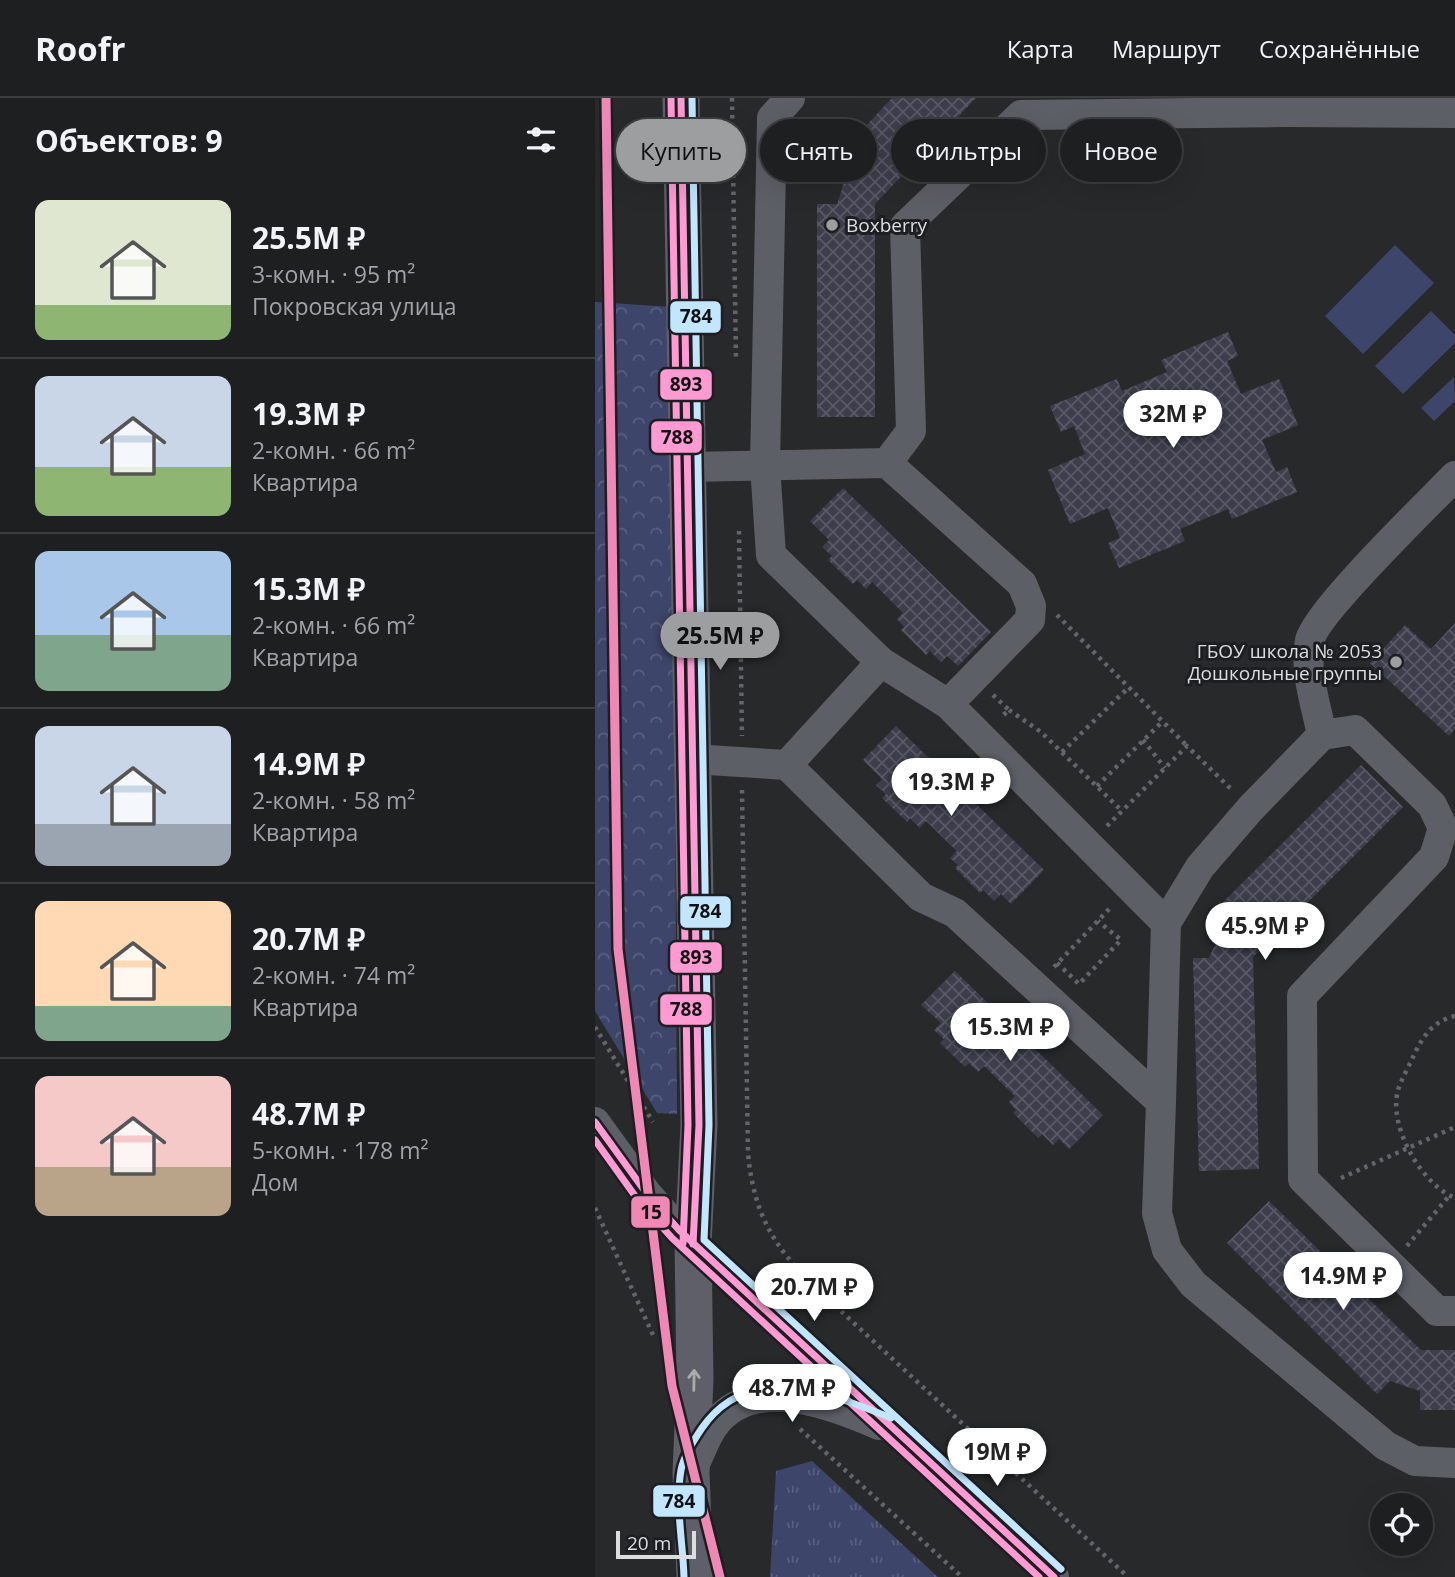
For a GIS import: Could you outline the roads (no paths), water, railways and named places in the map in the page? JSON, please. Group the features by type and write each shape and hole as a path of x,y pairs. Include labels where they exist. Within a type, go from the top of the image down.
{"main road":[{"path":"681,98 699,1138 693,1244 695,1379 691,1473 695,1577"}],"street":[{"path":"790,98 772,118 765,465 771,555 881,662 948,704 1166,923"},
{"path":"887,463 911,432 905,226 1021,116 1284,105 1455,113"},
{"path":"687,467 887,463 1022,584 1031,606 1030,620 948,704"},
{"path":"1322,735 1310,675 1310,638 1332,604 1455,476"},
{"path":"787,765 881,662"},
{"path":"1455,1311 1437,1311 1303,1179 1302,996 1434,857 1443,828 1432,805 1355,730 1322,735 1251,808 1200,867 1166,923 1157,1213 1167,1250 1193,1284 1386,1446 1415,1461 1455,1463"},
{"path":"692,759 787,765 921,897 955,914 1161,1102"},
{"path":"595,1122 647,1194 693,1244 783,1329 905,1436 1054,1577"},
{"path":"691,1473 713,1426 734,1409 760,1399 813,1401 905,1436"}],"place":[{"name":"Boxberry","path":"832,225"},
{"name":"ГБОУ школа № 2053 Дошкольные группы","path":"1396,662"}]}
